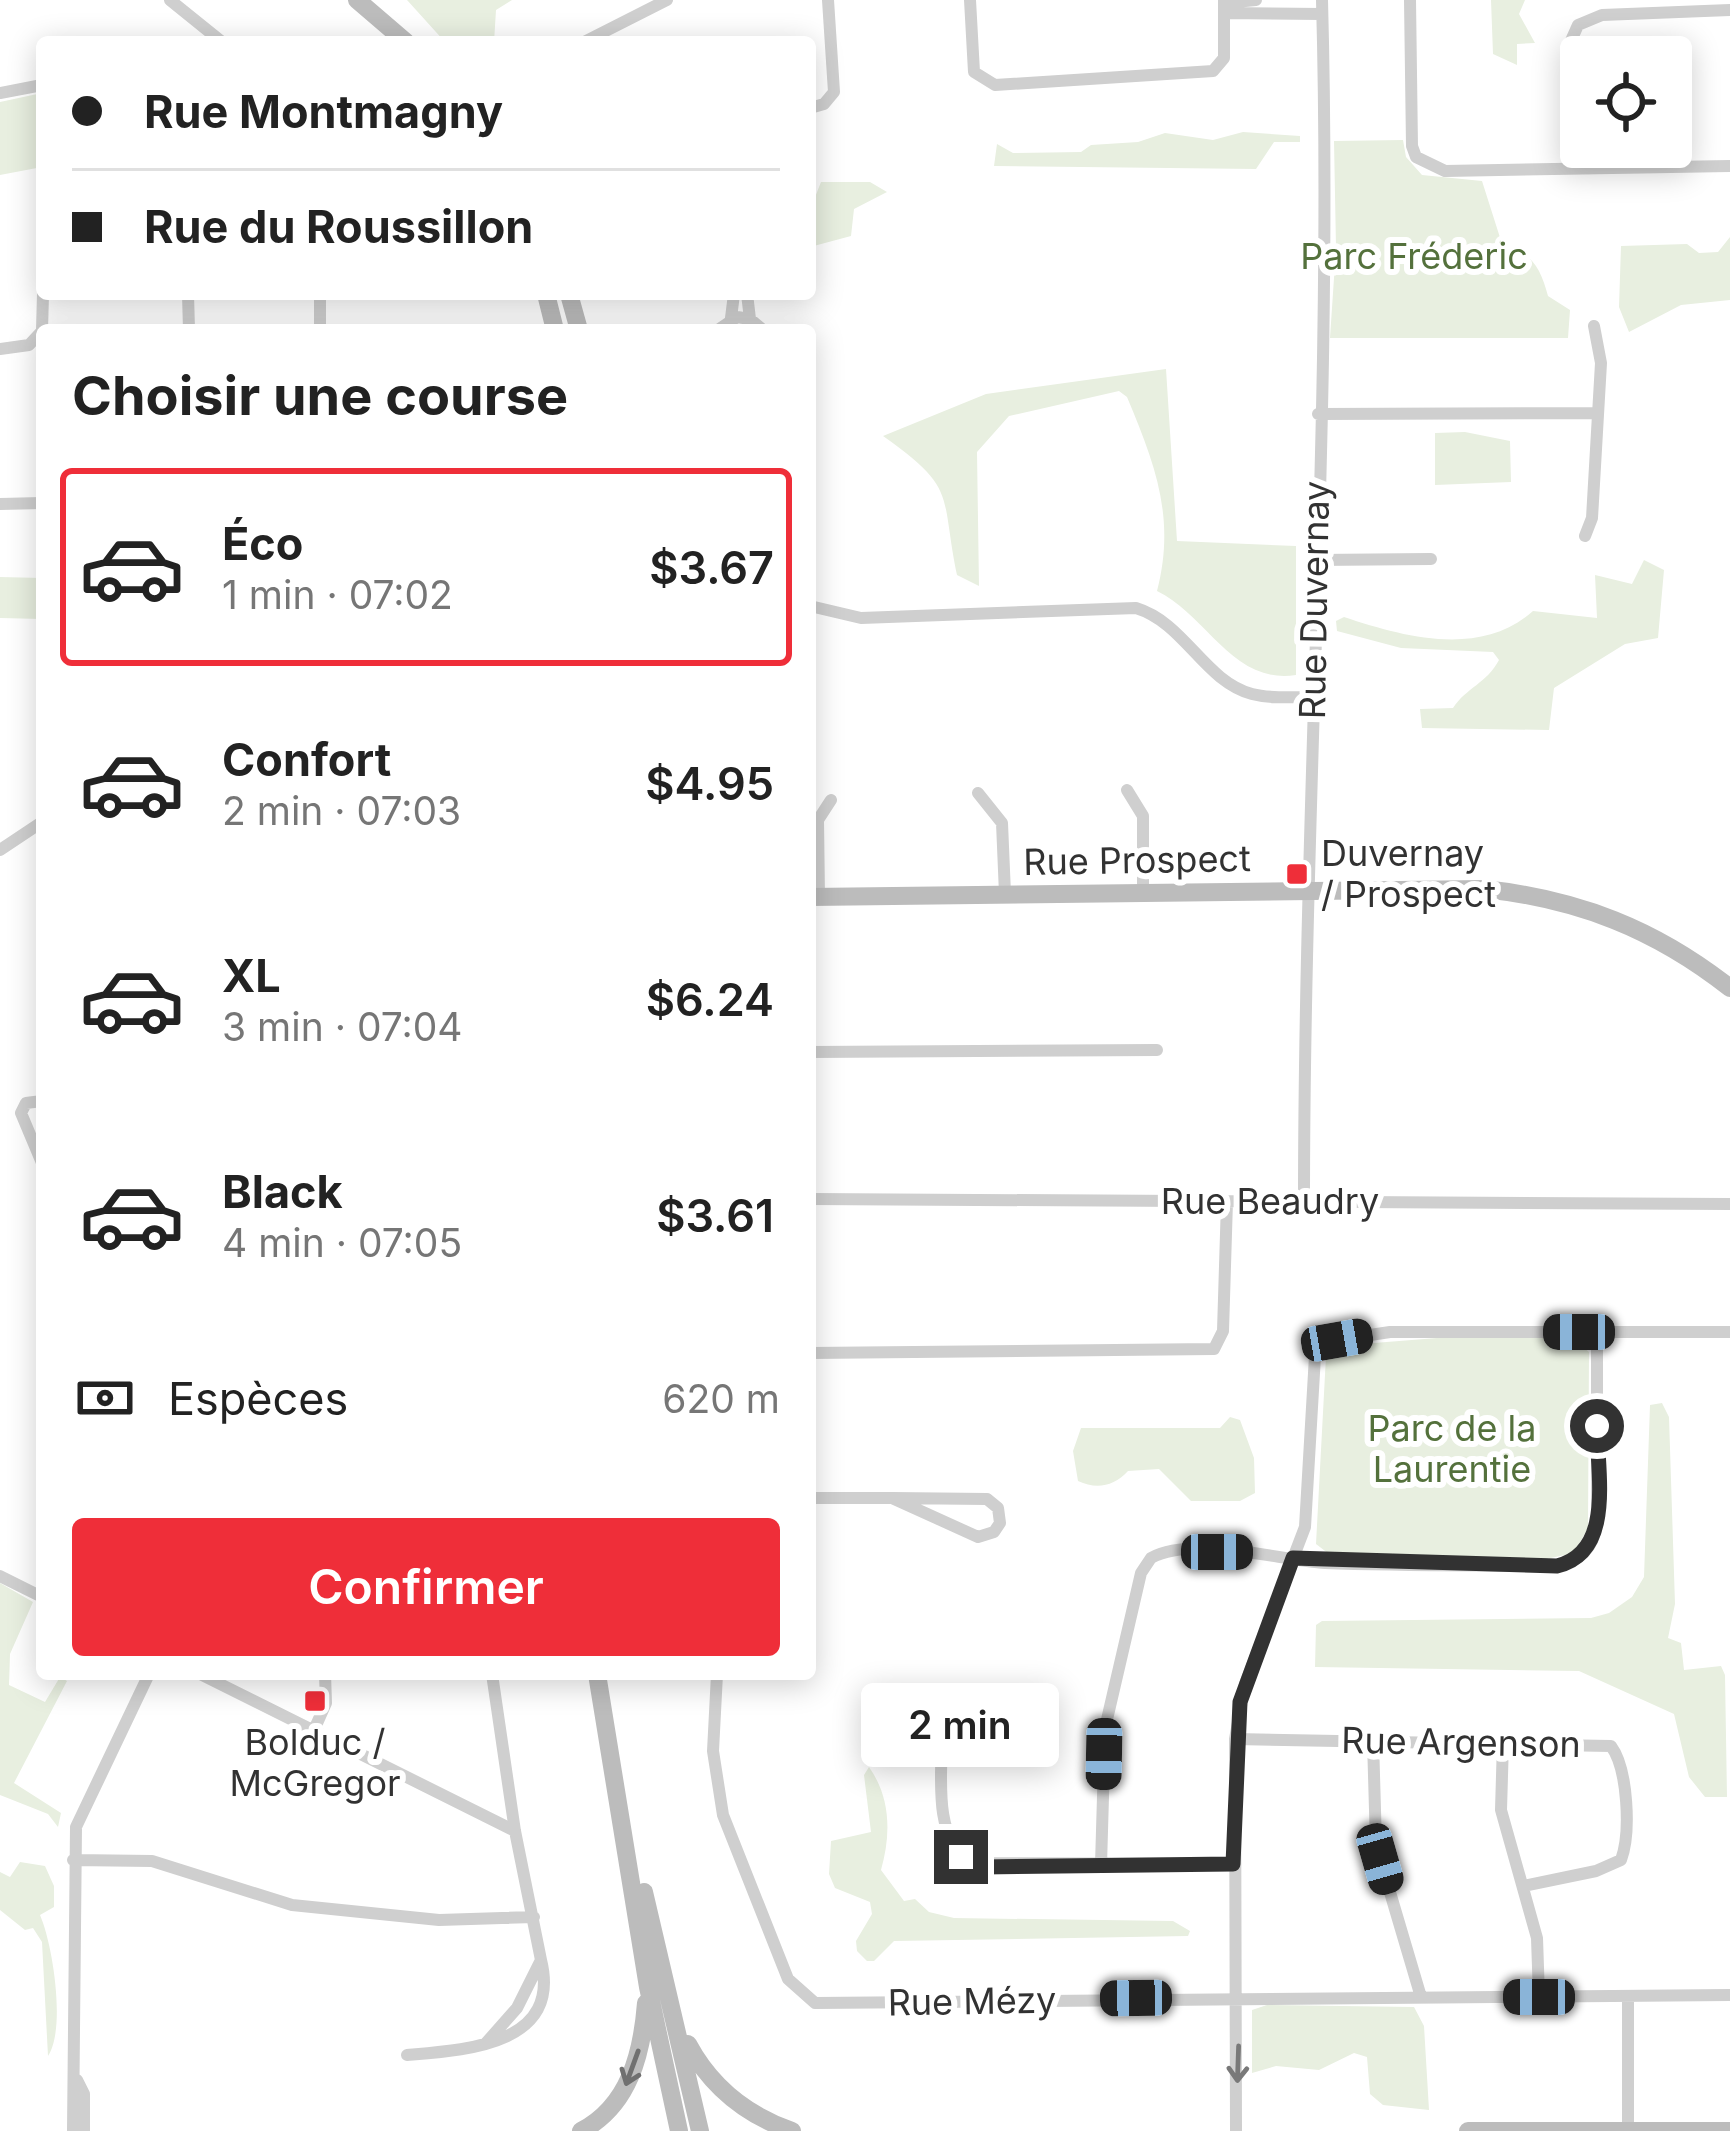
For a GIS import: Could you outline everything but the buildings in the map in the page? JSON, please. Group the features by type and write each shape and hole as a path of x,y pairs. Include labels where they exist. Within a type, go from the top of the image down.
{"main road":[{"path":"355,0 387,36"},
{"path":"355,0 399,36"},
{"name":"Rue Prospect","path":"816,897 1484,889 1568,903 1645,931 1730,988"},
{"path":"598,1680 648,1987 679,2131"},
{"path":"628,1848 689,2047 722,2091 743,2108 792,2131"},
{"path":"581,2131 607,2112 630,2079 648,1987"},
{"path":"674,2006 700,2131"},
{"path":"1468,2131 1730,2131"}],"street":[{"path":"170,0 215,36"},
{"path":"596,36 667,0"},
{"path":"816,106 833,92 828,0"},
{"path":"970,0 974,72 994,86 1205,74 1224,58 1224,5"},
{"path":"1224,5 1256,0"},
{"path":"1410,0 1416,157 1445,171 1730,166"},
{"path":"1224,5 1322,7"},
{"name":"Rue Duvernay","path":"1304,1201 1322,7"},
{"path":"1570,170 1570,44 1578,25 1602,15 1730,10"},
{"path":"0,93 36,86"},
{"path":"724,324 731,318 733,300"},
{"path":"748,300 750,319"},
{"path":"731,318 756,324"},
{"path":"1585,536 1592,518 1601,363 1594,326"},
{"path":"0,349 29,346 36,337"},
{"path":"1318,414 1598,413"},
{"path":"0,503 36,503"},
{"path":"1315,560 1431,560"},
{"path":"816,607 861,618 1136,608 1168,623 1238,689 1267,697 1311,698"},
{"path":"1127,790 1142,816 1143,893"},
{"path":"978,793 1002,823 1005,894"},
{"path":"816,858 818,820 831,800"},
{"path":"0,850 36,826"},
{"path":"816,1052 1156,1050"},
{"path":"36,1101 26,1103 21,1113 36,1148"},
{"name":"Rue Beaudry","path":"816,1199 1730,1204"},
{"path":"816,1353 1214,1349 1223,1331 1227,1201"},
{"path":"1236,2131 1235,1738 1245,1684 1309,1508 1312,1364 1320,1349 1337,1340 1390,1332 1730,1332"},
{"path":"1102,1865 1107,1714 1145,1564 1174,1552 1557,1566 1575,1560 1592,1544 1597,1523 1597,1332"},
{"path":"816,1498 892,1498 987,1499 998,1508 1000,1523 994,1532 978,1537 892,1498"},
{"path":"0,1576 36,1594"},
{"path":"73,2131 77,2080 74,1859 86,1796 146,1680"},
{"path":"212,1680 515,1831"},
{"path":"314,1730 326,1702 325,1680"},
{"path":"406,2055 515,2036 532,2020 545,1984 515,1831 493,1680"},
{"name":"Rue Mézy","path":"716,1680 717,1794 788,1979 803,1997 828,2004 1730,1995"},
{"path":"941,1696 944,1816 954,1850 982,1867 1233,1864"},
{"name":"Rue Argenson","path":"1235,1738 1603,1744 1619,1759 1626,1838 1621,1859 1596,1871 1523,1886"},
{"path":"1372,1740 1376,1845 1421,1997"},
{"path":"1503,1742 1502,1810 1539,1948 1539,1997"},
{"path":"74,1859 152,1861 292,1906 439,1920 534,1916"},
{"path":"1628,1997 1628,2131"},
{"path":"77,2080 84,2094 84,2131"}],"green space":[{"path":"407,0 512,0 496,10 494,36 440,36"},
{"path":"1491,0 1525,0 1519,14 1535,43 1517,44 1517,65 1493,54"},
{"path":"36,94 36,168 0,175 0,102"},
{"path":"1243,132 1300,136 1300,142 1274,142 1256,169 994,166 997,144 1013,153 1081,152 1091,145 1138,142 1165,133 1213,140"},
{"name":"Parc Fréderic","path":"1403,140 1406,157 1422,175 1482,181 1503,247 1528,257 1548,296 1570,310 1568,338 1330,338 1336,248 1334,141"},
{"path":"821,182 870,182 887,192 854,209 851,236 816,245 816,195"},
{"path":"1730,237 1730,300 1681,305 1629,332 1619,307 1621,246 1687,244 1699,253 1718,252"},
{"path":"1166,369 1177,541 1296,546 1296,675 1274,675 1238,659 1157,591 1164,539 1160,492 1127,397 1119,391 1009,416 977,452 979,586 957,575 946,509 935,482 883,436 986,394"},
{"path":"1465,432 1510,441 1511,482 1435,485 1435,433"},
{"path":"1644,560 1664,570 1658,638 1625,644 1554,688 1549,730 1422,728 1420,709 1453,708 1494,668 1499,660 1493,652 1401,648 1337,631 1336,621 1344,617 1416,636 1466,639 1512,626 1533,611 1597,618 1595,575 1632,584"},
{"path":"0,577 36,578 36,619 0,618"},
{"name":"Parc de la Laurentie","path":"1437,1338 1572,1338 1589,1352 1588,1528 1574,1553 1546,1559 1329,1554 1316,1544 1326,1356 1349,1345"},
{"path":"1662,1403 1669,1417 1675,1604 1668,1638 1681,1643 1684,1670 1721,1666 1725,1675 1727,1797 1705,1797 1689,1777 1674,1714 1579,1671 1315,1667 1316,1625 1322,1621 1591,1618 1609,1613 1632,1597 1644,1577 1650,1405"},
{"path":"1230,1417 1240,1420 1254,1458 1255,1493 1240,1501 1191,1501 1159,1469 1128,1471 1105,1485 1078,1481 1073,1451 1081,1428 1220,1428"},
{"path":"0,1583 33,1602 10,1654 9,1685 45,1702 58,1680 67,1681 14,1783 61,1813 58,1827 48,1814 0,1795"},
{"path":"869,1767 882,1791 887,1817 881,1870 904,1901 915,1899 929,1912 954,1918 1173,1921 1190,1931 1188,1936 894,1941 874,1961 867,1961 857,1951 856,1941 872,1914 870,1902 835,1888 829,1874 831,1841 871,1832 864,1775"},
{"path":"20,1862 45,1866 54,1886 54,1907 40,1915 57,2007 48,2056 42,1942 33,1928 25,1930 0,1910 0,1872 10,1877"},
{"path":"1267,2005 1414,2007 1424,2026 1429,2110 1383,2105 1370,2094 1367,2057 1354,2053 1319,2070 1276,2066 1252,2073 1252,2010"}],"place":[{"name":"Duvernay / Prospect","path":"1297,874"},
{"name":"Bolduc / McGregor","path":"315,1701"}],"route":[{"path":"961,1857 982,1867 1233,1864 1233,1769 1240,1702 1293,1558 1557,1566 1575,1560 1592,1544 1597,1523 1597,1426"}]}
